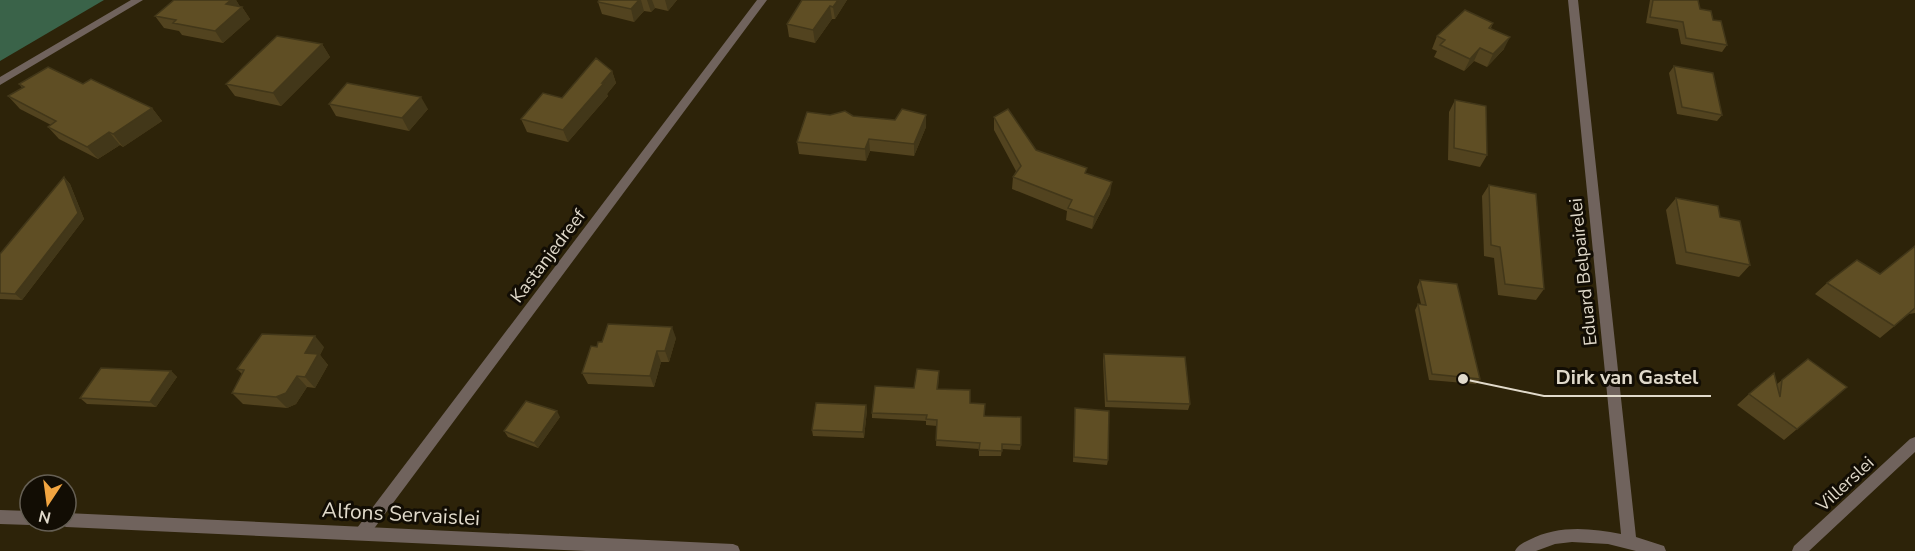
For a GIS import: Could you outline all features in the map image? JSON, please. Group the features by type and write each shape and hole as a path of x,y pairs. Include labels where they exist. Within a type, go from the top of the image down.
{"street":[{"path":"0,82 138,0"},
{"name":"Kastanjedreef","path":"362,533 762,0"},
{"name":"Eduard Belpairelei","path":"1573,0 1629,541"},
{"name":"Villerslei","path":"1799,551 1915,442"},
{"path":"0,517 18,518"},
{"name":"Alfons Servaislei","path":"78,521 733,551"},
{"path":"1522,551 1530,546 1560,537 1593,535 1629,541 1659,551"}],"green space":[{"path":"0,0 104,0 0,61"}],"building":[{"path":"174,0 231,0 226,4 242,7 215,31 173,23 176,20 155,16"},
{"path":"599,0 639,0 631,9 598,2"},
{"path":"802,0 838,0 833,7 830,6 813,30 787,24"},
{"path":"1653,0 1698,0 1700,9 1711,11 1713,20 1721,21 1727,45 1686,38 1683,22 1650,17"},
{"path":"1465,10 1493,23 1489,28 1510,37 1493,54 1480,48 1470,59 1440,45 1445,40 1437,36"},
{"path":"277,36 322,44 273,93 226,84"},
{"path":"596,58 612,71 563,130 521,119 543,93 562,98"},
{"path":"1674,66 1713,73 1722,115 1682,107"},
{"path":"48,67 83,84 91,79 152,108 113,134 109,132 87,147 48,127 56,121 8,96 24,87 19,84"},
{"path":"347,83 421,97 402,118 329,104"},
{"path":"1455,100 1486,106 1487,155 1454,148"},
{"path":"902,109 926,115 914,144 869,139 865,149 797,142 807,112 830,115 845,111 853,116 895,120"},
{"path":"1008,109 1036,150 1087,168 1085,173 1112,182 1094,217 1068,208 1072,200 1013,177 1021,166 994,117"},
{"path":"64,177 78,213 15,294 0,293 0,254"},
{"path":"1489,185 1536,194 1544,289 1505,284 1500,247 1491,245"},
{"path":"1676,198 1718,206 1720,217 1740,221 1750,265 1686,252"},
{"path":"1915,246 1915,308 1894,326 1827,283 1857,260 1880,274"},
{"path":"1420,280 1457,284 1480,379 1432,374 1418,304 1426,305"},
{"path":"608,324 672,327 665,351 657,351 650,376 582,373 591,346 597,347 598,342 602,342"},
{"path":"262,334 315,336 305,353 318,354 305,377 297,376 286,393 276,397 232,393 244,370 237,369"},
{"path":"1104,354 1185,357 1190,404 1107,401"},
{"path":"1808,359 1847,387 1797,429 1749,394 1774,373 1780,397 1782,380"},
{"path":"101,368 171,371 150,402 80,398"},
{"path":"917,369 939,371 937,389 970,390 970,403 985,404 984,416 1021,417 1021,445 1002,444 1002,451 979,450 980,443 936,440 937,420 926,419 927,415 872,413 875,386 914,388"},
{"path":"526,401 557,411 534,443 504,431"},
{"path":"816,403 866,405 863,432 812,430"},
{"path":"1075,408 1109,411 1108,460 1074,457"}],"place":[{"name":"Dirk van Gastel","path":"1463,379"}]}
